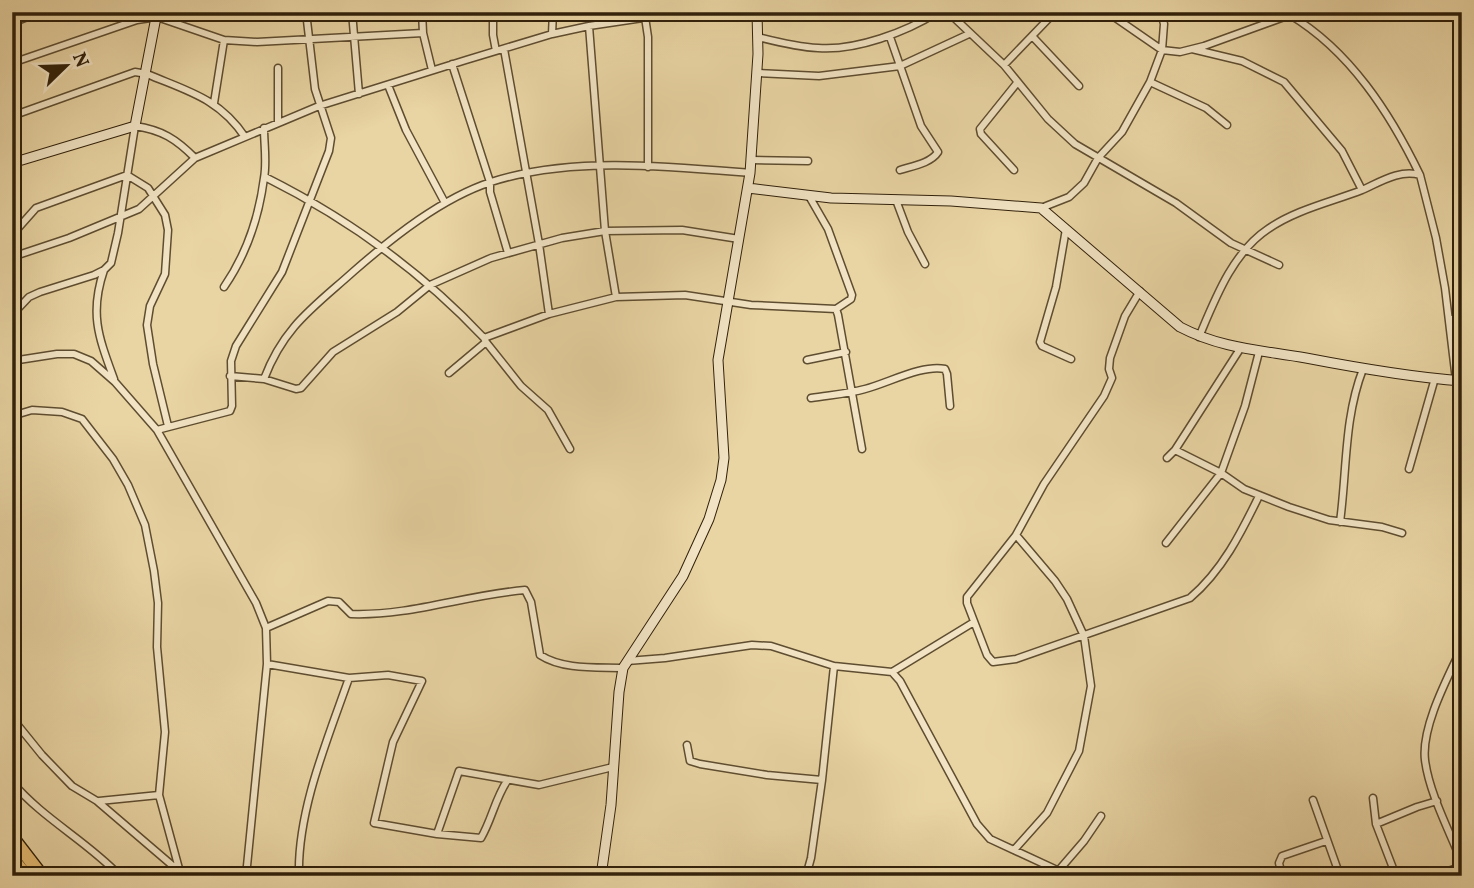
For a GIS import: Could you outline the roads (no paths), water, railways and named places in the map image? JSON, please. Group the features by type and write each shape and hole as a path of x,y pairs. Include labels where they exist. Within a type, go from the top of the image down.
{"highway":[{"path":"12,837 16,856 27,876"},
{"path":"16,856 42,876"}],"street":[{"path":"12,23 40,12"},
{"path":"157,430 230,411 233,405 231,361 236,346 282,272 329,151 331,138 319,106 311,66 306,12"},
{"path":"352,12 359,94"},
{"path":"422,12 423,33 432,70"},
{"path":"493,12 493,35 500,50 526,172 549,314"},
{"path":"552,34 553,12"},
{"path":"603,12 603,23"},
{"path":"12,257 119,219 139,209 195,158 319,106 552,34 603,23 684,12"},
{"path":"601,876 611,806 619,692 625,664 683,576 715,505 724,458 718,360 750,173 757,73 757,12"},
{"path":"758,37 821,49 890,37 938,12"},
{"path":"948,12 1004,65 1048,119 1075,145 1176,203 1231,243 1279,265"},
{"path":"1004,65 1055,12"},
{"path":"748,188 809,197 1031,205 1041,208 1067,228 1181,327 1199,337 1240,349 1459,381 1436,238 1420,175 1402,138 1377,100 1326,41 1294,13 1192,50 1162,50 1107,12"},
{"path":"1041,208 1069,197 1084,183 1098,158 1122,132 1150,82 1162,50 1164,24 1161,12"},
{"path":"12,64 157,15 224,40 257,42 423,33"},
{"path":"12,315 29,298 40,292 104,270 111,263 157,15"},
{"path":"645,17 648,37 648,167"},
{"path":"589,26 605,231 615,297"},
{"path":"757,73 819,76 900,66 969,34"},
{"path":"1032,36 1079,86"},
{"path":"890,37 921,126 938,152 935,157 901,170"},
{"path":"214,103 224,40"},
{"path":"1192,50 1242,61 1284,82 1342,152 1362,190"},
{"path":"452,64 490,182 508,253"},
{"path":"278,68 278,122"},
{"path":"12,116 135,72 147,74 214,103 234,121 245,137"},
{"path":"1150,82 1195,102 1227,125"},
{"path":"1014,170 981,134 980,129 1017,83"},
{"path":"388,85 406,130 445,203"},
{"path":"12,163 135,126 150,128 174,138 195,158"},
{"path":"224,287 245,253 265,177 264,128"},
{"path":"751,160 808,162"},
{"path":"264,379 284,337 312,306 381,246 445,203 490,182 526,172 601,166 750,173"},
{"path":"1199,337 1244,249 1267,229 1392,177 1411,172 1420,175"},
{"path":"12,235 36,208 127,175 143,183 165,215 168,230 164,274 150,306 147,325 168,426"},
{"path":"265,177 310,200 381,246 430,285 485,340 521,386 548,410 570,449"},
{"path":"449,373 485,340 549,314 615,297 685,295 770,307 836,309 847,303 852,295 828,229 809,197"},
{"path":"896,200 908,232 925,264"},
{"path":"1067,228 1056,287 1041,342 1042,346 1071,359"},
{"path":"230,376 264,379 296,389 301,388 333,352 397,312 430,285 460,270 539,244 605,231 682,230 739,239"},
{"path":"104,270 95,312 97,329 115,382"},
{"path":"1140,291 1125,316 1111,358 1109,369 1112,378 1104,396 1044,484 1016,535 967,597 987,655 993,662 1016,659 1190,598 1204,586 1227,555 1259,496"},
{"path":"836,309 862,449"},
{"path":"1450,319 1462,319"},
{"path":"1167,458 1175,450 1240,349"},
{"path":"807,360 846,352"},
{"path":"1166,543 1221,473 1245,406 1259,352"},
{"path":"12,361 74,354 91,361 115,382 157,430 256,603 266,628 267,664 246,876"},
{"path":"811,398 853,392 906,375 939,368 945,369 947,374 950,406"},
{"path":"1340,522 1348,430 1357,384 1363,369"},
{"path":"1409,469 1435,378"},
{"path":"12,416 32,410 62,412 82,419 113,459 128,485 145,525 158,603 157,647 165,732 159,796 180,874"},
{"path":"1175,450 1259,496 1318,517 1402,533"},
{"path":"1014,850 1047,813 1079,751 1091,685 1084,636 1067,599 1016,535"},
{"path":"266,628 328,601 339,603 351,614 387,614 524,590 531,602 540,655 547,659 580,666 625,664 752,645 771,646 834,666 892,672 974,622"},
{"path":"1434,876 1462,864 1437,801 1425,761 1425,748 1437,705 1462,647"},
{"path":"267,664 349,678 388,676 422,681 393,742 374,823 437,834 481,838 498,795 507,781"},
{"path":"806,876 811,859 822,780 834,666"},
{"path":"892,672 900,681 977,824 990,839 1070,876"},
{"path":"299,876 301,841 307,808 349,678"},
{"path":"12,718 72,786 97,801 180,874"},
{"path":"687,745 690,761 700,764 767,775 822,780"},
{"path":"437,834 459,771 539,785 614,766"},
{"path":"12,782 41,811 100,855 120,876"},
{"path":"97,801 159,796"},
{"path":"1373,798 1376,824 1396,876"},
{"path":"1313,800 1340,876"},
{"path":"1376,824 1437,801"},
{"path":"1059,870 1101,816"},
{"path":"1282,876 1279,863 1282,856 1326,841"}]}
